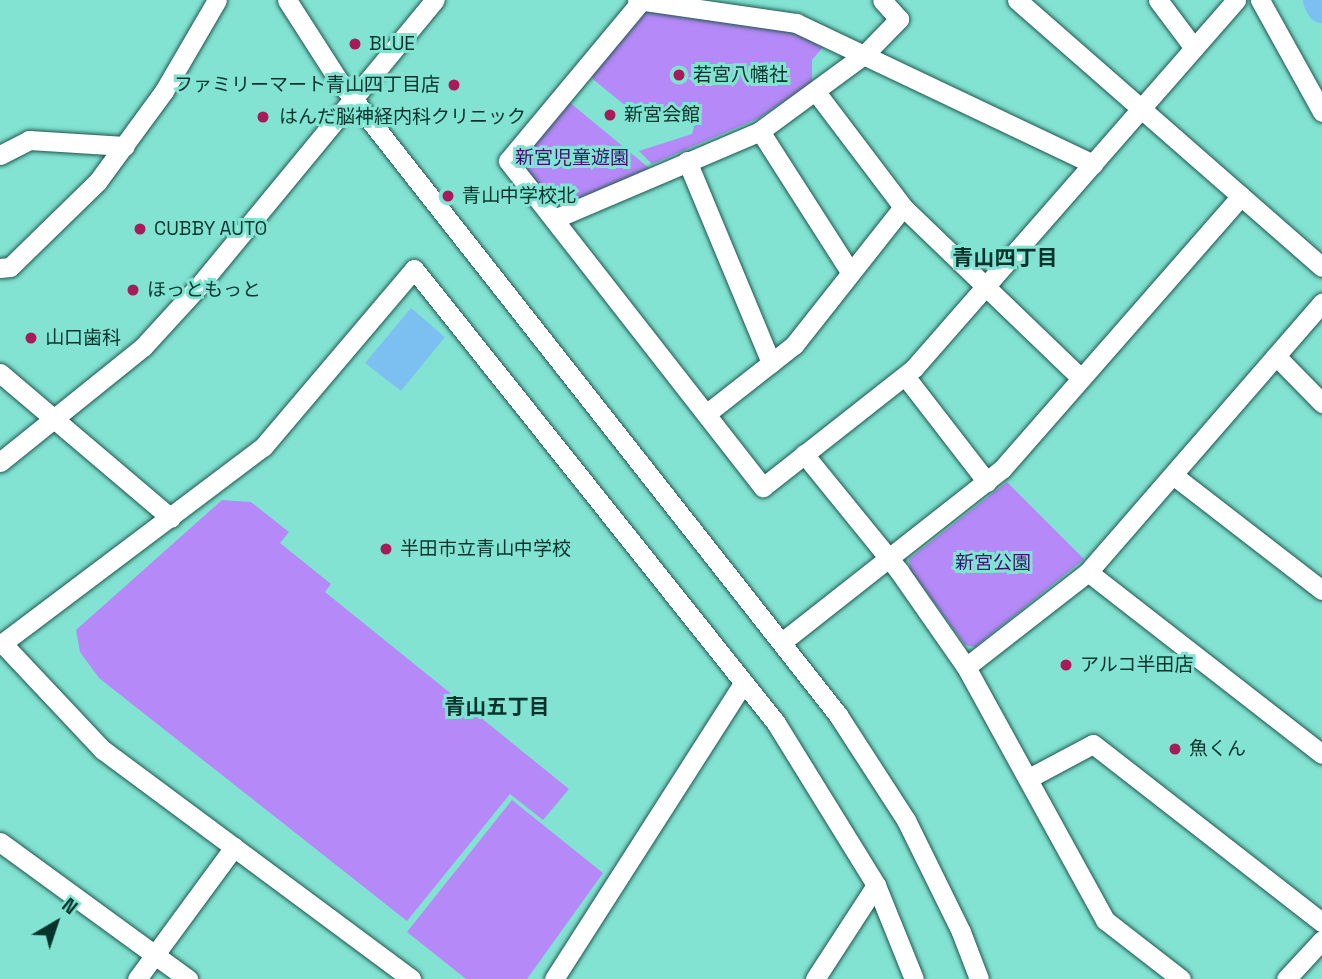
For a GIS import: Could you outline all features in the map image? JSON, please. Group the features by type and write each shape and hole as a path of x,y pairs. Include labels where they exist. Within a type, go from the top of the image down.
{"street":[{"path":"0,268 10,267 72,208 125,146 164,91 217,0"},
{"path":"287,0 354,98 782,642 852,735 906,820 956,920 979,979"},
{"path":"0,462 56,421 142,347 198,287 435,0"},
{"path":"554,219 760,131 864,54 899,19 882,0"},
{"path":"1017,0 1322,267"},
{"path":"1158,0 1194,48"},
{"path":"1093,164 796,23 640,1 508,161 763,487 905,376 986,286 1093,164 1236,0"},
{"path":"1260,0 1322,112"},
{"path":"816,92 903,206 1081,378"},
{"path":"760,131 850,272"},
{"path":"0,155 29,139 125,146"},
{"path":"687,161 771,363"},
{"path":"782,642 987,482 1241,196"},
{"path":"706,414 794,345 903,206"},
{"path":"411,979 103,750 1,644 263,447 414,269 776,723 876,885 914,979"},
{"path":"966,667 1088,572 1322,303"},
{"path":"1276,356 1322,403"},
{"path":"0,373 171,518"},
{"path":"905,376 987,482"},
{"path":"804,454 889,560 966,667 1105,920 1181,979"},
{"path":"1172,475 1322,590"},
{"path":"1088,572 1322,754"},
{"path":"554,979 743,684"},
{"path":"1029,778 1093,744 1322,922"},
{"path":"0,842 188,979"},
{"path":"137,979 234,847"},
{"path":"815,979 876,885"},
{"path":"1286,979 1322,940"}],"green space":[{"path":"649,12 793,32 823,47 812,60 812,82 759,118 652,164 639,151 692,134 694,127 685,120 643,120 589,76 637,15"},
{"name":"新宮児童遊園","path":"568,101 649,168 562,207 553,205 521,165 520,157"},
{"name":"新宮公園","path":"1007,482 1084,559 975,647 965,645 910,569 909,559"},
{"path":"222,500 251,502 289,532 280,543 331,584 325,592 569,789 543,820 510,794 407,921 99,678 80,652 76,630"},
{"path":"512,800 603,873 527,979 466,979 407,932"}],"water":[{"path":"411,308 445,337 401,391 365,363"}],"waterway":[{"path":"1319,0 1322,6"}],"place":[{"name":"BLUE","path":"355,44"},
{"name":"若宮八幡社","path":"679,75"},
{"name":"ファミリーマート青山四丁目店","path":"454,85"},
{"name":"新宮会館","path":"610,115"},
{"name":"はんだ脳神経内科クリニック","path":"263,117"},
{"name":"青山中学校北","path":"448,196"},
{"name":"CUBBY AUTO","path":"140,229"},
{"name":"ほっともっと","path":"133,290"},
{"name":"山口歯科","path":"31,338"},
{"name":"半田市立青山中学校","path":"386,549"},
{"name":"アルコ半田店","path":"1066,665"},
{"name":"魚くん","path":"1175,749"}],"district":[{"name":"青山四丁目","path":"1005,258"},
{"name":"青山五丁目","path":"497,707"}]}
